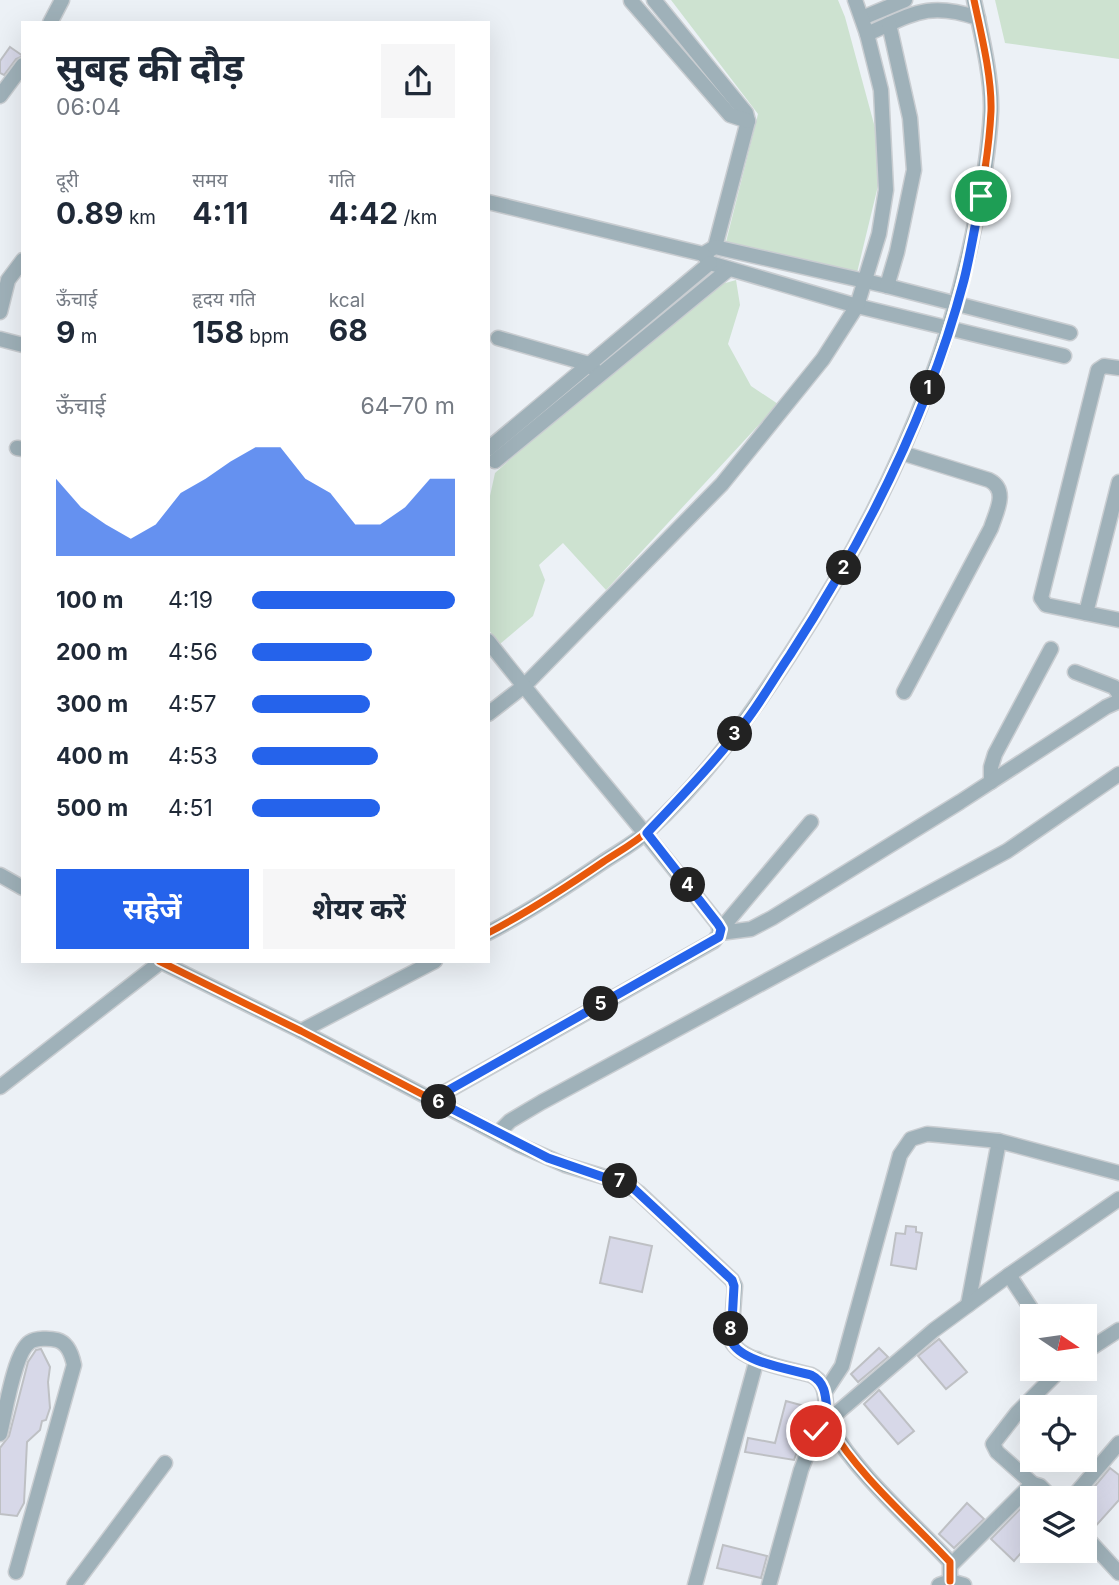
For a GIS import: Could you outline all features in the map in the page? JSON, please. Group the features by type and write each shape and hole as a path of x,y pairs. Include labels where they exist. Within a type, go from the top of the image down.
{"street":[{"path":"51,21 62,0"},
{"path":"594,370 709,255 748,121 746,113 654,0"},
{"path":"490,712 524,686 722,484 823,359 857,306 879,234 887,190 881,90 855,0"},
{"path":"862,18 905,0"},
{"path":"490,932 542,903 647,833 685,793 746,721 830,591 876,510 935,371 963,280 981,196 991,109 982,37 974,0"},
{"path":"631,1 730,115 748,121"},
{"path":"867,34 919,11 938,9 978,18"},
{"path":"887,286 897,253 914,170 910,118 889,24"},
{"path":"0,96 5,80 21,67"},
{"path":"490,202 709,255 887,286 1070,333"},
{"path":"709,255 729,269 857,306 1065,356"},
{"path":"0,312 8,280 21,263"},
{"path":"492,455 594,370 729,269"},
{"path":"498,338 594,370"},
{"path":"0,340 21,345"},
{"path":"1119,368 1104,366 1098,370 1041,598 1046,605 1119,620"},
{"path":"902,453 989,480 997,484 1000,491 1000,500 990,528 904,692"},
{"path":"1086,613 1119,482"},
{"path":"490,644 647,833 720,931"},
{"path":"991,782 991,767 995,754 1051,649"},
{"path":"720,931 751,929 772,918 1117,702 1119,697 1114,687 1074,673"},
{"path":"498,1133 510,1121 542,1102 956,876 1007,851 1119,774"},
{"path":"433,1099 719,937 720,931 811,822"},
{"path":"0,876 21,887"},
{"path":"0,1087 157,963"},
{"path":"164,963 548,1158 616,1180 639,1193 732,1280 731,1340 738,1352 818,1378 825,1392 828,1420 849,1454 951,1565 951,1584"},
{"path":"301,1031 431,963"},
{"path":"825,1392 842,1366 900,1155 911,1139 927,1134 999,1141 1119,1173"},
{"path":"968,1305 999,1141"},
{"path":"769,1585 816,1431 903,1356 968,1305 1119,1199"},
{"path":"1009,1275 1028,1304"},
{"path":"1097,1344 1119,1330"},
{"path":"0,1434 20,1355 30,1342 40,1339 57,1340 66,1345 74,1365 16,1572"},
{"path":"695,1585 757,1359"},
{"path":"1040,1486 1033,1484 997,1452 993,1444 1017,1413 1049,1381"},
{"path":"1082,1486 1119,1443"},
{"path":"74,1585 165,1463"},
{"path":"951,1565 1033,1484"},
{"path":"1097,1549 1119,1573"}],"green space":[{"path":"671,0 838,0 884,161 855,281 724,250 758,114"},
{"path":"995,0 1119,0 1119,59 1005,43"},
{"path":"736,280 740,305 728,344 751,386 778,404 606,590 563,543 539,565 545,580 533,616 500,644 490,632 490,496 495,473 590,388 673,324 715,286"}],"building":[{"path":"10,47 21,55 4,75 0,73 0,61"},
{"path":"906,1226 916,1227 916,1232 922,1233 916,1269 891,1265 896,1233 905,1234"},
{"path":"610,1237 652,1246 642,1292 600,1283"},
{"path":"939,1339 967,1372 946,1389 918,1356"},
{"path":"879,1348 888,1357 858,1382 851,1374"},
{"path":"41,1349 50,1367 50,1408 40,1430 27,1442 24,1503 17,1516 0,1514 0,1448 9,1436 28,1362 36,1350"},
{"path":"879,1390 914,1431 898,1444 864,1404"},
{"path":"786,1401 815,1409 794,1460 745,1452 748,1438 775,1443"},
{"path":"1110,1468 1119,1475 1119,1500 1097,1524 1097,1486"},
{"path":"967,1503 984,1519 954,1548 939,1534"},
{"path":"1020,1509 1020,1554 1014,1561 991,1539"},
{"path":"723,1545 767,1556 761,1578 717,1568"}],"cycle path":[{"path":"490,932 518,917 632,843 669,811 707,770 758,703 849,558 900,456 922,403 942,349 972,238 984,175 991,111 986,55 974,0"},
{"path":"163,963 301,1031 519,1145 565,1165 625,1183 639,1193 732,1280 735,1286 731,1340 736,1347 754,1359 818,1379 824,1391 828,1421 842,1446 871,1481 950,1562 950,1581"}],"route":[{"path":"816,1431 828,1420 821,1381 811,1375 745,1355 734,1348 731,1340 732,1280 639,1193 625,1183 548,1158 433,1099 719,937 721,929 718,924 647,833 746,721 818,611 876,510 935,371 963,280 981,196"}]}
